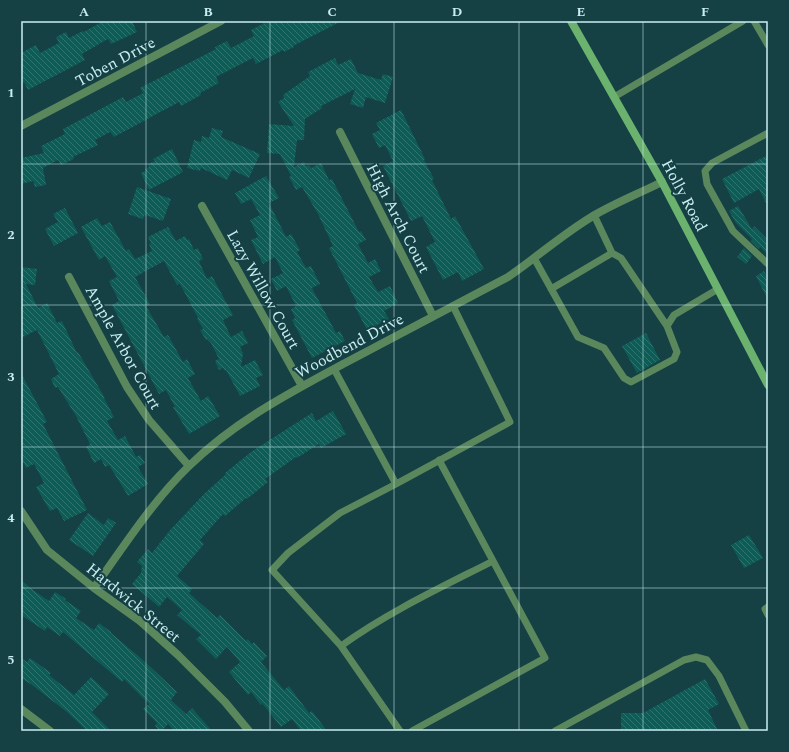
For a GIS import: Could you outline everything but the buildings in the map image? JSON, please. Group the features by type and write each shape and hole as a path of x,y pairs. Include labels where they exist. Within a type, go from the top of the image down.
{"main road":[{"name":"Holly Road","path":"571,21 662,182 768,385"}],"street":[{"name":"Toben Drive","path":"21,126 221,21"},
{"name":"High Arch Court","path":"340,132 433,316"},
{"name":"Woodbend Drive","path":"94,588 142,520 165,492 189,466 220,438 272,402 508,277 594,215 662,182"},
{"name":"Lazy Willow Court","path":"202,206 302,386"},
{"name":"Ample Arbor Court","path":"69,277 127,387 149,420 189,466"},
{"name":"Hardwick Street","path":"21,511 47,550 94,588 140,621 178,655 225,702 249,731"},
{"path":"21,709 50,731"}],"lane":[{"path":"614,97 743,21"},
{"path":"754,21 768,45"},
{"path":"768,133 712,163 705,171 707,184 733,231 768,264"},
{"path":"534,258 578,337 604,348 624,378 631,382 674,359 677,352 667,326 621,258 612,252 594,215"},
{"path":"551,289 612,252"},
{"path":"667,326 674,315 718,289"},
{"path":"400,731 340,646 272,570 288,554 340,512 396,484 510,422 453,306"},
{"path":"334,369 396,484"},
{"path":"412,731 545,658 440,460"},
{"path":"340,646 352,637 408,604 493,561"},
{"path":"768,607 765,609 768,615"},
{"path":"554,731 684,660 696,657 707,660 719,676 746,731"}]}
